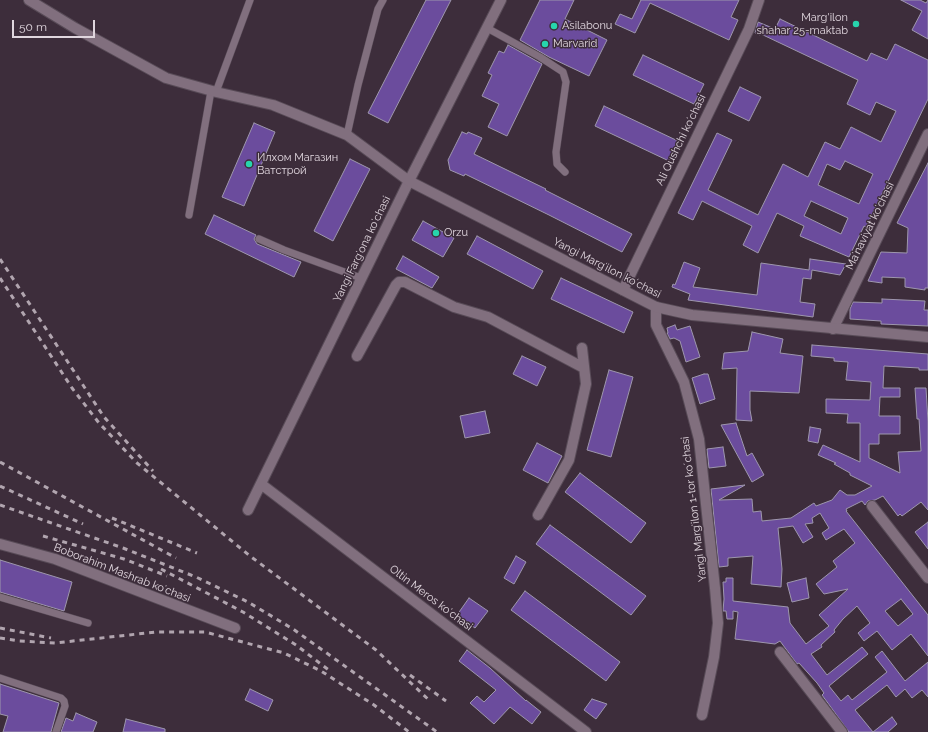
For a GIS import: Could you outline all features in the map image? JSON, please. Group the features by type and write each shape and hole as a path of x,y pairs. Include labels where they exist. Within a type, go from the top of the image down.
{"street":[{"name":"Yangi Margʻilon koʻchasi","path":"29,0 75,28 166,78 214,92 273,105 347,135 409,181 656,307 692,315 928,337"},
{"name":"Yangi Fargʻona koʻchasi","path":"248,510 409,181 502,0"},
{"name":"Ali Qushchi koʻchasi","path":"623,290 749,29 758,0"},
{"name":"Maʻnaviyat koʻchasi","path":"833,329 928,134"},
{"path":"358,356 396,285 399,282 405,282 454,308 488,317 584,368"},
{"name":"Yangi Margʻilon 1-tor koʼchasi","path":"656,307 656,325 684,382 699,439 718,623 714,657 702,715"},
{"path":"538,515 569,460 586,384 582,348"},
{"name":"Oltin Meros koʻchasi","path":"261,484 586,732"},
{"path":"872,506 928,578"},
{"name":"Boborahim Mashrab koʻchasi","path":"0,544 55,559 235,628"},
{"path":"780,652 842,732"}],"lane":[{"path":"189,215 214,92 250,0"},
{"path":"347,135 358,85 378,9 383,0"},
{"path":"487,28 540,57 563,72 566,82 556,152 557,164 565,172"},
{"path":"259,239 284,250 361,278"},
{"path":"0,597 88,623"},
{"path":"0,678 61,698 64,701 65,706 56,732"}],"building":[{"path":"426,0 451,0 388,123 368,113"},
{"path":"540,0 574,0 565,19 607,40 589,76 549,57 520,40"},
{"path":"641,0 739,0 731,17 738,20 729,40 650,3 635,33 615,24 620,14 632,19"},
{"path":"901,0 920,0 926,3 928,0 928,39 912,30 922,11"},
{"path":"780,19 867,61 871,53 887,60 895,44 928,60 928,99 866,227 864,226 849,257 800,236 804,226 777,213 758,253 743,245 752,226 702,201 693,220 678,213 717,133 732,140 708,190 758,215 783,164 808,177 825,142 840,149 851,127 881,142 896,111 876,102 870,115 847,104 858,80 761,34 755,33 758,22 775,29","holes":["845,161 873,174 859,204 818,185 827,164 840,170","811,201 848,218 841,234 804,216"]},
{"path":"508,45 542,64 507,136 488,127 499,104 482,96 492,75 488,73 499,51 504,53"},
{"path":"643,55 704,84 694,104 633,75"},
{"path":"740,87 761,97 749,121 728,111"},
{"path":"604,106 678,141 669,161 595,126"},
{"name":"Илхом Магазин Ватстрой","path":"254,123 275,132 244,206 222,197"},
{"path":"462,132 467,134 468,132 482,138 474,154 546,189 545,190 632,234 622,252 465,174 464,176 450,170 448,160"},
{"path":"350,159 370,169 333,241 314,231"},
{"path":"928,163 928,288 925,288 925,290 905,287 905,278 882,277 882,283 868,281 881,252 907,253 908,228 897,223"},
{"path":"214,215 256,235 254,239 257,244 301,262 294,277 205,234"},
{"path":"423,221 454,238 443,257 412,240"},
{"path":"477,236 543,271 533,289 467,254"},
{"path":"403,256 439,277 432,288 396,269"},
{"path":"810,259 846,264 840,275 812,270 811,279 803,278 800,302 815,304 813,317 688,300 690,294 672,287 673,284 675,285 684,262 700,268 693,287 757,295 761,263 809,270"},
{"path":"561,278 633,312 624,333 551,299"},
{"path":"882,299 925,301 924,310 928,310 928,326 881,324 881,321 850,319 850,309 853,302 882,303"},
{"path":"675,325 677,330 690,326 700,357 686,362 680,341 674,338 670,339 667,333 667,328"},
{"path":"752,332 783,339 780,353 803,356 799,393 750,391 750,410 752,421 736,420 737,368 722,369 724,353 748,351"},
{"path":"812,345 928,354 928,370 884,366 883,388 900,388 900,397 880,397 879,416 900,416 900,434 879,434 879,444 869,444 869,458 900,473 898,452 921,451 915,388 926,388 928,422 928,510 921,502 902,516 900,514 898,516 883,496 875,500 868,501 865,505 862,501 846,509 846,511 928,615 928,656 911,634 892,650 877,631 864,641 858,633 870,623 857,606 843,619 834,630 835,632 821,645 822,647 811,654 827,675 862,647 868,654 829,686 841,701 848,695 852,700 887,672 875,657 882,651 905,681 928,662 928,697 922,690 912,698 905,689 896,697 887,685 855,710 873,732 849,732 822,695 824,693 817,683 799,663 797,664 780,641 775,644 735,639 738,612 733,611 733,619 727,619 726,611 723,611 723,582 726,582 726,578 733,578 733,601 788,607 790,623 806,644 829,626 819,615 848,589 824,594 816,584 837,567 833,561 855,543 844,529 826,540 822,533 829,528 820,513 812,518 813,523 805,524 813,537 803,543 793,526 778,528 782,569 781,587 751,584 753,556 728,558 728,566 719,567 711,489 745,485 719,500 752,499 753,512 761,511 762,521 791,518 814,503 816,506 832,500 840,490 847,495 855,495 872,486 850,475 850,473 834,464 836,463 818,455 823,445 860,462 860,423 847,423 848,414 826,413 826,399 870,400 871,382 846,380 848,362 834,361 834,358 811,356","holes":["901,599 913,614 898,626 885,611"]},
{"path":"522,356 546,367 537,386 513,374"},
{"path":"609,370 633,377 611,457 587,450"},
{"path":"708,374 715,399 700,404 692,378"},
{"path":"485,411 490,433 465,438 460,416"},
{"path":"736,423 747,456 752,453 764,475 752,482 721,425"},
{"path":"810,427 821,429 818,443 808,441"},
{"path":"537,443 562,456 548,483 523,470"},
{"path":"723,447 726,466 709,468 707,449"},
{"path":"580,473 646,523 631,543 565,492"},
{"path":"928,522 928,549 915,532"},
{"path":"550,525 646,596 631,615 536,544"},
{"path":"516,556 526,562 514,584 504,578"},
{"path":"0,560 72,582 64,611 0,592"},
{"path":"806,578 809,598 792,602 787,583"},
{"path":"525,591 620,662 606,681 511,610"},
{"path":"469,598 488,611 475,628 457,615"},
{"path":"467,650 490,668 526,701 541,712 532,724 510,707 494,724 470,703 477,696 484,702 496,690 459,661"},
{"path":"0,684 59,703 51,732 3,732 8,716 0,714"},
{"path":"250,689 273,700 268,711 245,700"},
{"path":"592,699 607,704 596,719 584,710"},
{"path":"76,713 97,722 93,732 61,732 66,718 73,721"},
{"path":"892,717 897,724 888,732 873,732"},
{"path":"126,719 165,729 165,732 123,732"}],"railway":[{"path":"0,259 104,417 153,471"},
{"path":"0,278 72,388 99,423 137,463 250,556 376,650 430,701"},
{"path":"0,462 176,558"},
{"path":"0,486 83,524"},
{"path":"0,505 123,548 196,577 248,602 293,629 437,732"},
{"path":"112,518 197,553"},
{"path":"43,536 124,559 167,576"},
{"path":"161,569 243,612 296,645 330,671"},
{"path":"0,628 51,638"},
{"path":"0,638 19,641 55,643 156,632 205,632 284,653 321,671 374,705 409,732"},
{"path":"410,675 446,701"}],"place":[{"name":"Marg'ilon shahar 25-maktab","path":"856,24"},
{"name":"Asilabonu","path":"554,26"},
{"name":"Marvarid","path":"545,44"},
{"name":"Илхом Магазин Ватстрой","path":"249,164"},
{"name":"Orzu","path":"436,233"}]}
